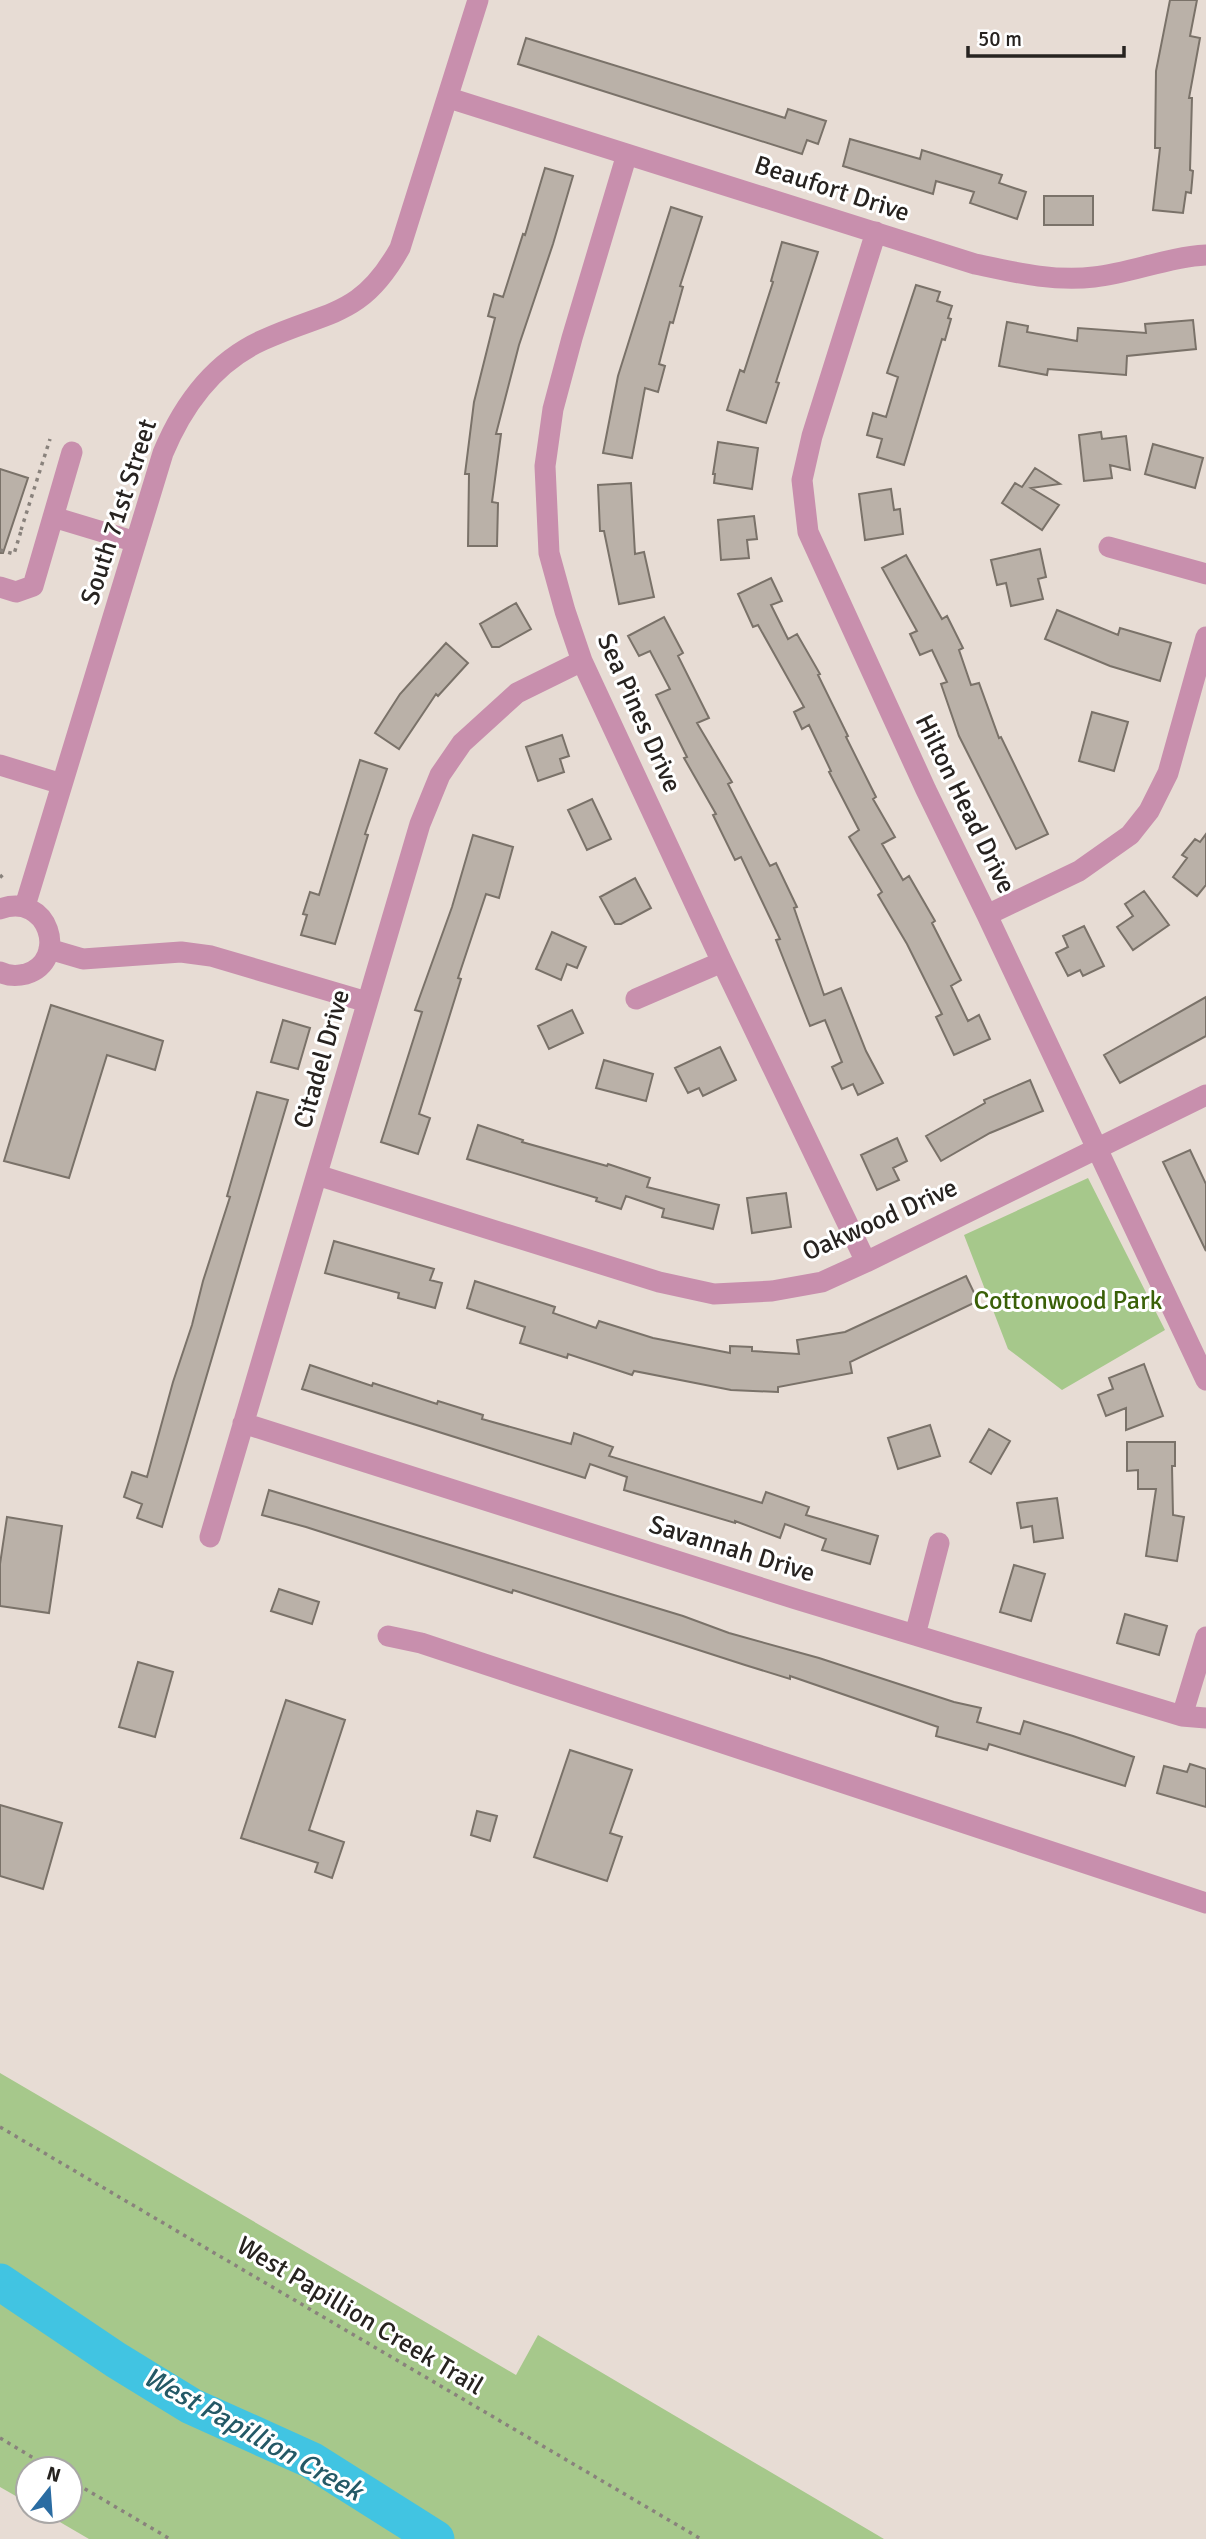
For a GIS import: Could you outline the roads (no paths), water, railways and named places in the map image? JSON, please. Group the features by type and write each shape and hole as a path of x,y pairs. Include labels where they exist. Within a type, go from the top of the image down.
{"street":[{"name":"South 71st Street","path":"25,906 163,453 178,421 199,389 219,368 241,351 340,311 367,294 386,273 400,248 478,0"},
{"name":"Beaufort Drive","path":"449,99 975,264 1033,276 1093,277 1185,256 1206,256"},
{"name":"Sea Pines Drive","path":"627,154 553,409 545,466 550,553 582,661 866,1262"},
{"name":"Hilton Head Drive","path":"876,232 812,436 802,480 807,532 926,790 1206,1380"},
{"path":"0,587 16,592 33,586 72,452"},
{"path":"53,517 136,542"},
{"path":"1109,548 1206,574"},
{"path":"987,915 1079,871 1130,835 1149,811 1168,773 1206,637"},
{"name":"Citadel Drive","path":"209,1537 420,824 440,775 462,743 517,693 582,661"},
{"path":"0,765 62,784"},
{"path":"0,909 10,905 25,906 40,914 51,938 43,962 32,972 1,979"},
{"path":"49,950 83,959 181,952 211,956 367,1002"},
{"path":"636,999 722,962"},
{"name":"Oakwood Drive","path":"317,1175 659,1282 714,1294 772,1291 822,1282 1206,1095"},
{"name":"Savannah Drive","path":"243,1423 915,1635 1182,1716 1206,1718"},
{"path":"915,1635 939,1543"},
{"path":"388,1636 421,1643 1206,1903"},
{"path":"1182,1716 1206,1637"}],"waterway":[{"name":"West Papillion Creek","path":"0,2282 116,2360 191,2406 311,2460 436,2539"}],"park label":[{"name":"Cottonwood Park","path":"1068,1301"}]}
